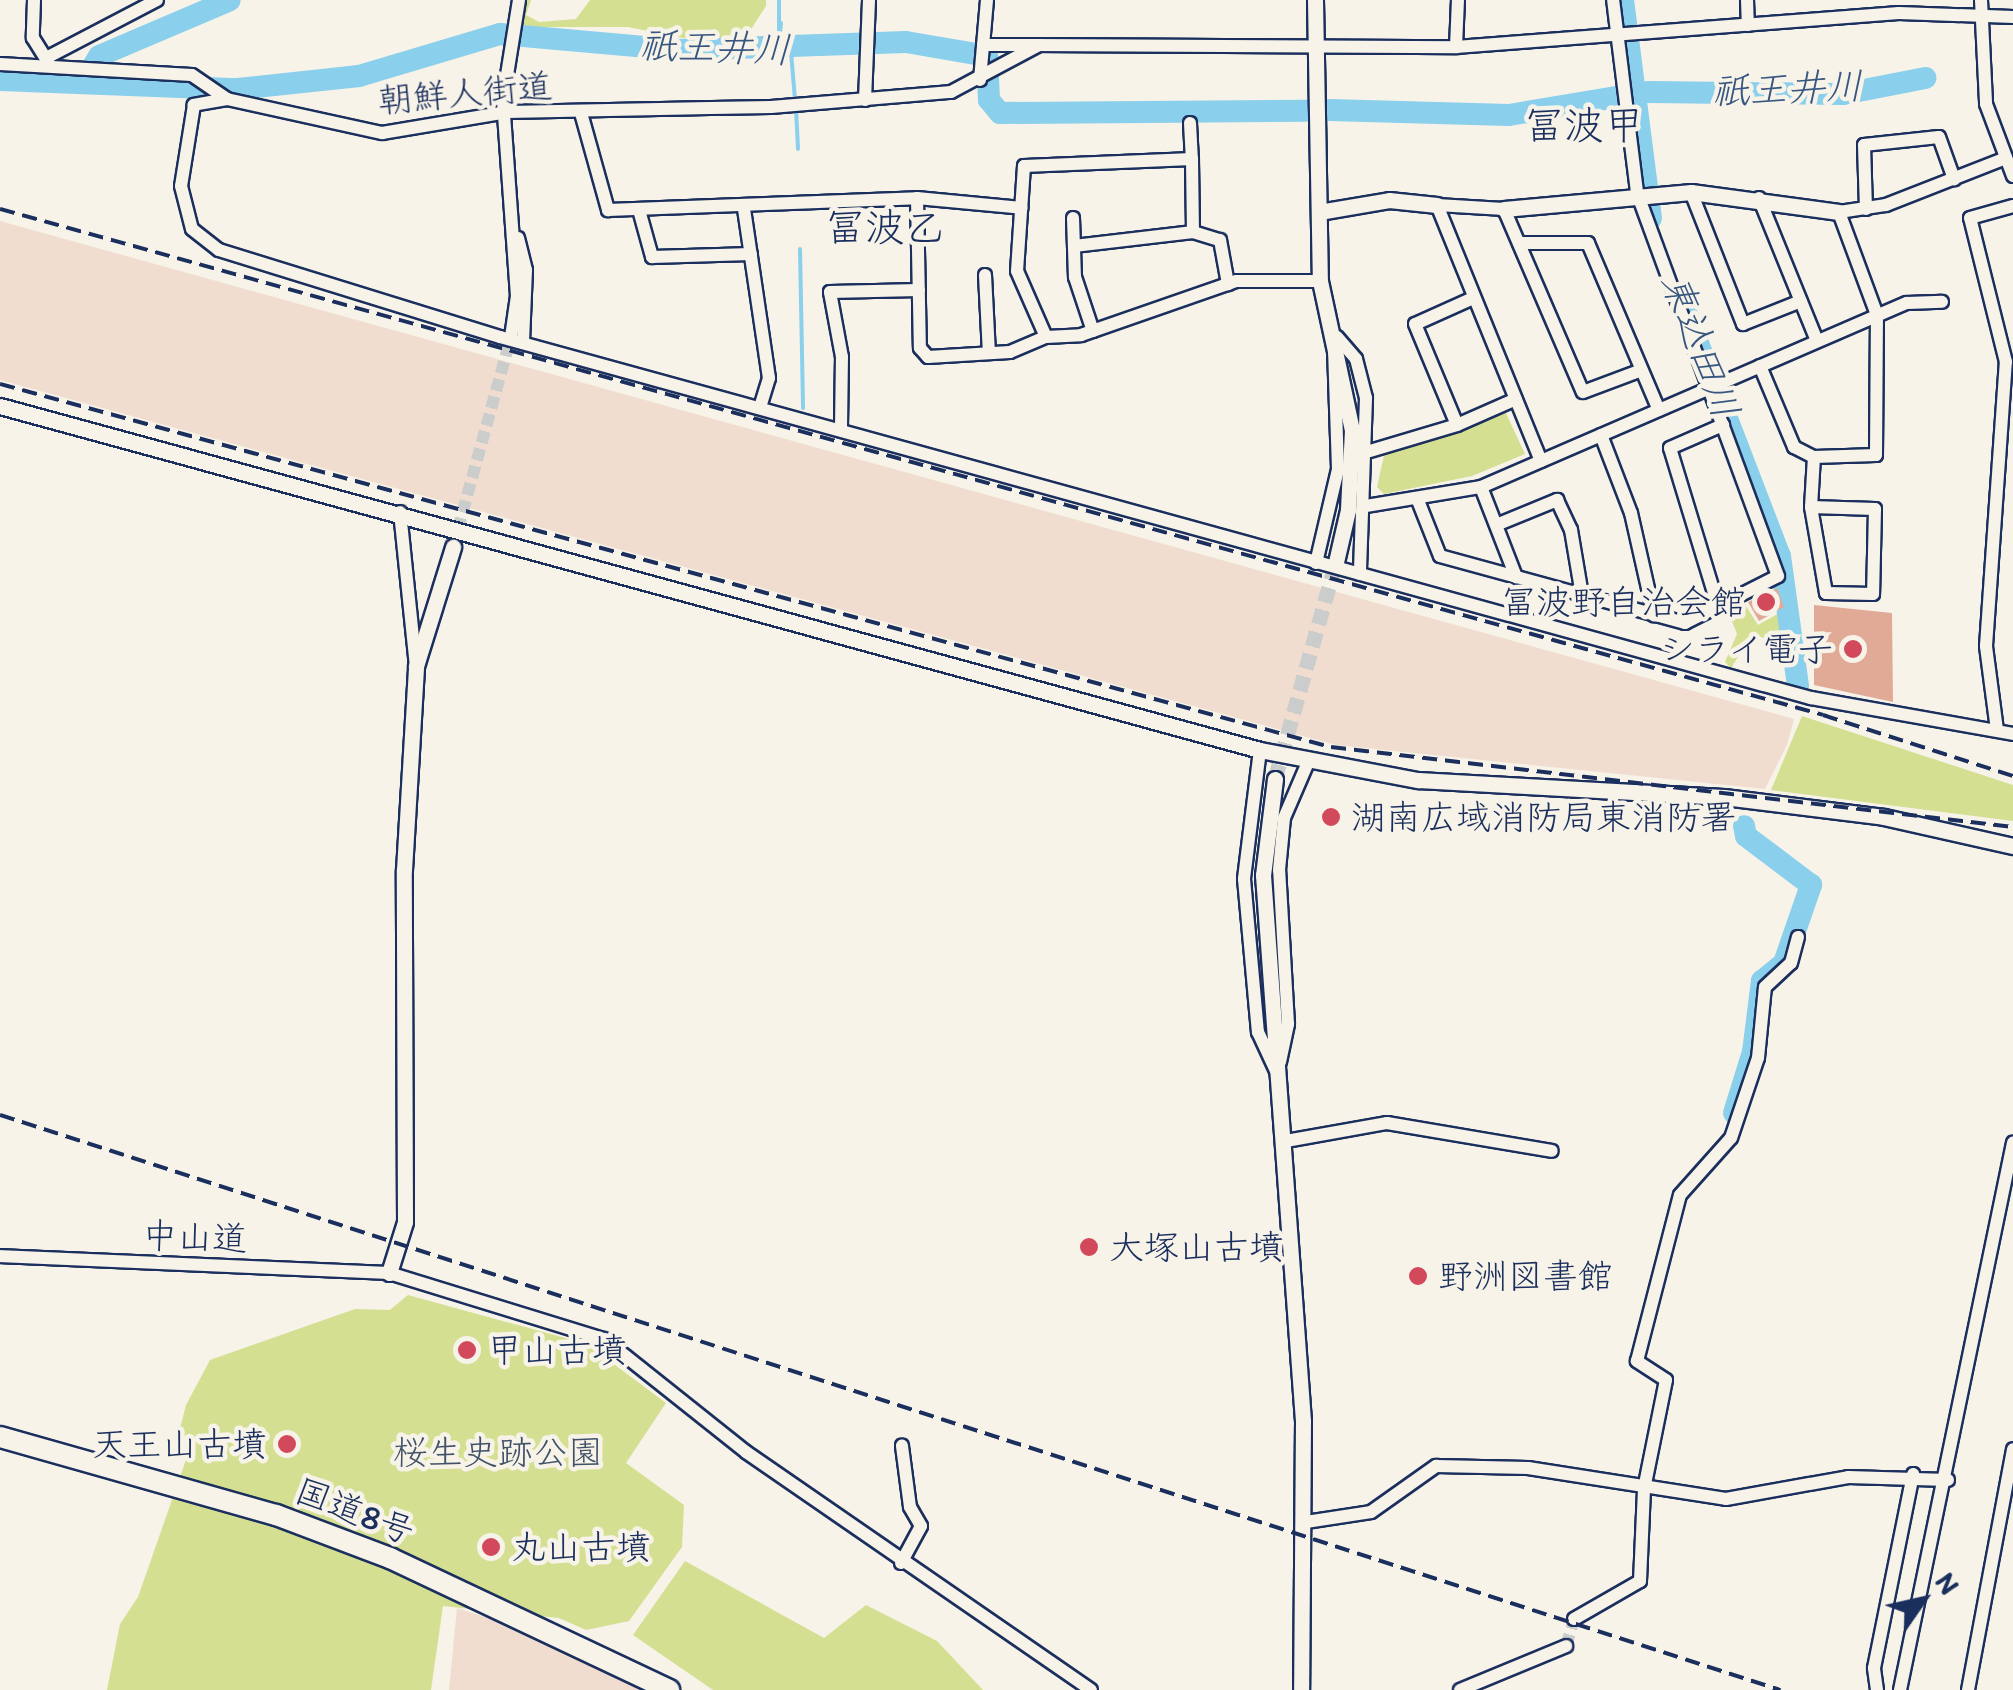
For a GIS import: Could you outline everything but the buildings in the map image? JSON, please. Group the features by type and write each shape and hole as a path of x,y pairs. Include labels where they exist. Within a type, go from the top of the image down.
{"highway":[{"name":"国道8号","path":"0,1437 292,1521 469,1593 669,1690"}],"street":[{"path":"34,0 33,38 48,63 131,6 158,0"},
{"path":"517,340 526,270 509,229 506,112 519,0"},
{"path":"865,100 869,0"},
{"path":"985,77 982,51 986,0"},
{"path":"1316,0 1320,281 1337,337 1353,468 1336,562"},
{"path":"1456,46 1458,0"},
{"path":"1416,498 1440,556 1684,623 1778,576 1637,192 1625,37 1613,0"},
{"path":"1747,0 1748,25"},
{"path":"1982,0 1986,104 2013,176"},
{"path":"982,51 1040,45 1456,46 1625,37 1899,13 2013,17"},
{"name":"朝鮮人街道","path":"0,64 48,63 69,69 204,81 224,96 382,133 506,112 581,113 865,100 951,92 1040,45"},
{"path":"224,96 194,105 187,142 181,186 202,243 517,340 842,426 1316,563 1811,698 2013,734"},
{"path":"581,113 602,206 744,210 917,198 1022,208"},
{"path":"1190,123 1193,232"},
{"path":"1866,210 1864,145 1939,138 1954,178"},
{"path":"1319,212 1390,200 1504,209 1637,192 1690,192 1759,198 1839,212 1866,210 2006,158"},
{"path":"1046,337 1018,271 1024,166 1192,159"},
{"path":"1690,192 1743,324 1801,301"},
{"path":"917,198 920,348 928,357 989,354 1046,337 1094,331 1228,284 1320,281"},
{"path":"1759,198 1818,341"},
{"path":"1437,205 1471,298 1541,461"},
{"path":"1997,730 1986,646 2009,410 2003,346 1970,218 2013,206"},
{"path":"1504,209 1583,392 1639,371"},
{"path":"639,210 652,257 751,254"},
{"path":"744,210 770,378 762,405"},
{"path":"1754,369 1794,447 1814,456 1876,455 1877,316 1839,212"},
{"path":"1073,218 1074,277 1094,331"},
{"path":"1074,246 1193,232 1220,240 1228,284"},
{"path":"1518,243 1588,243 1639,371 1659,410"},
{"path":"986,275 989,354"},
{"path":"842,426 842,357 830,292 919,290"},
{"path":"1457,425 1415,324 1471,298"},
{"path":"1366,506 1481,487 1907,302 1942,302"},
{"path":"1337,337 1356,359 1370,452 1360,574"},
{"path":"1316,563 1338,469 1329,366 1337,337"},
{"path":"1370,452 1457,425 1516,399"},
{"path":"0,406 400,512 1260,750 1418,780 1724,797 1884,817 2013,846"},
{"path":"1718,606 1670,448 1723,425"},
{"path":"1601,435 1631,513 1654,614"},
{"path":"1811,507 1875,509 1873,594 1826,593 1811,507 1814,456"},
{"path":"1481,487 1501,523 1516,577"},
{"path":"1501,523 1557,500 1571,530 1582,595"},
{"path":"400,512 407,641 416,666"},
{"path":"389,1273 404,1222 404,858 416,666 453,547"},
{"path":"1260,750 1244,879 1258,1032 1277,1074"},
{"path":"1277,1074 1288,1024 1279,870 1284,818 1310,760"},
{"path":"1275,779 1263,875 1277,1074 1286,1141 1306,1522 1301,1690"},
{"path":"1574,1619 1640,1581 1644,1488 1666,1380 1636,1361 1680,1195 1731,1138 1758,1058 1766,987 1791,963 1798,938"},
{"path":"1286,1141 1387,1123 1552,1151"},
{"path":"1900,1690 1948,1480 2012,1148"},
{"name":"中山道","path":"0,1256 389,1273 604,1338 901,1563 1091,1690"},
{"path":"901,1563 921,1526 910,1507 902,1446"},
{"path":"1968,1690 2013,1449"},
{"path":"1306,1522 1371,1512 1436,1466 1528,1468 1726,1498 1913,1474 1948,1480"},
{"path":"1877,1690 1874,1668 1913,1474"},
{"path":"1460,1690 1566,1646"}],"shaded area":[{"path":"0,221 1794,719 1787,745 1765,789 1336,745 0,380"},
{"path":"457,1608 540,1635 647,1690 449,1690"}],"green space":[{"path":"522,0 531,0 526,15 539,22 576,19 590,0 766,0 766,6 746,37 683,38 628,27 522,27"},
{"path":"1504,409 1525,454 1472,476 1384,494 1377,487 1385,451"},
{"path":"1742,600 1758,625 1781,612 1786,649 1753,633 1731,668 1725,662 1737,634 1727,609"},
{"path":"1802,716 2013,785 2013,821 1771,790"},
{"name":"桜生史跡公園","path":"408,1295 587,1344 666,1403 626,1463 684,1505 682,1547 629,1621 586,1630 559,1618 443,1606 431,1690 107,1690 120,1624 138,1597 187,1457 175,1448 186,1405 210,1360 355,1309 390,1310"},
{"path":"685,1561 824,1638 866,1605 937,1641 983,1690 713,1690 633,1635"}],"waterway":[{"path":"83,83 99,56 230,0"},
{"path":"779,0 779,47"},
{"name":"東込田川","path":"1623,0 1651,218"},
{"path":"779,42 781,23"},
{"name":"祇王井川","path":"0,80 238,89 359,76 500,34 678,50 906,42 987,56 989,100 1000,113 1306,111"},
{"path":"791,52 795,100"},
{"name":"祇王井川","path":"1648,92 1843,94 1925,78"},
{"name":"祇王井川","path":"1329,110 1509,115 1623,96"},
{"path":"796,109 798,149"},
{"path":"800,249 803,408"},
{"name":"東込田川","path":"1685,309 1780,556 1798,686"},
{"name":"東込田川","path":"1734,1113 1753,1052 1762,981 1784,963 1811,885 1746,836 1744,826"}],"tunnel":[{"path":"453,547 511,337"},
{"path":"1275,779 1336,562"},
{"path":"1566,1646 1574,1619"}],"railway":[{"path":"0,209 1823,715 2013,776"},
{"path":"0,384 1331,747 2013,827"},
{"path":"0,1115 1780,1690"}],"place":[{"name":"冨波野自治会館","path":"1766,602"},
{"name":"シライ電子","path":"1853,649"},
{"name":"湖南広域消防局東消防署","path":"1331,817"},
{"name":"大塚山古墳","path":"1089,1247"},
{"name":"野洲図書館","path":"1418,1276"},
{"name":"甲山古墳","path":"467,1350"},
{"name":"天王山古墳","path":"287,1444"},
{"name":"丸山古墳","path":"491,1547"}],"district":[{"name":"冨波甲","path":"1584,125"},
{"name":"冨波乙","path":"885,227"}]}
